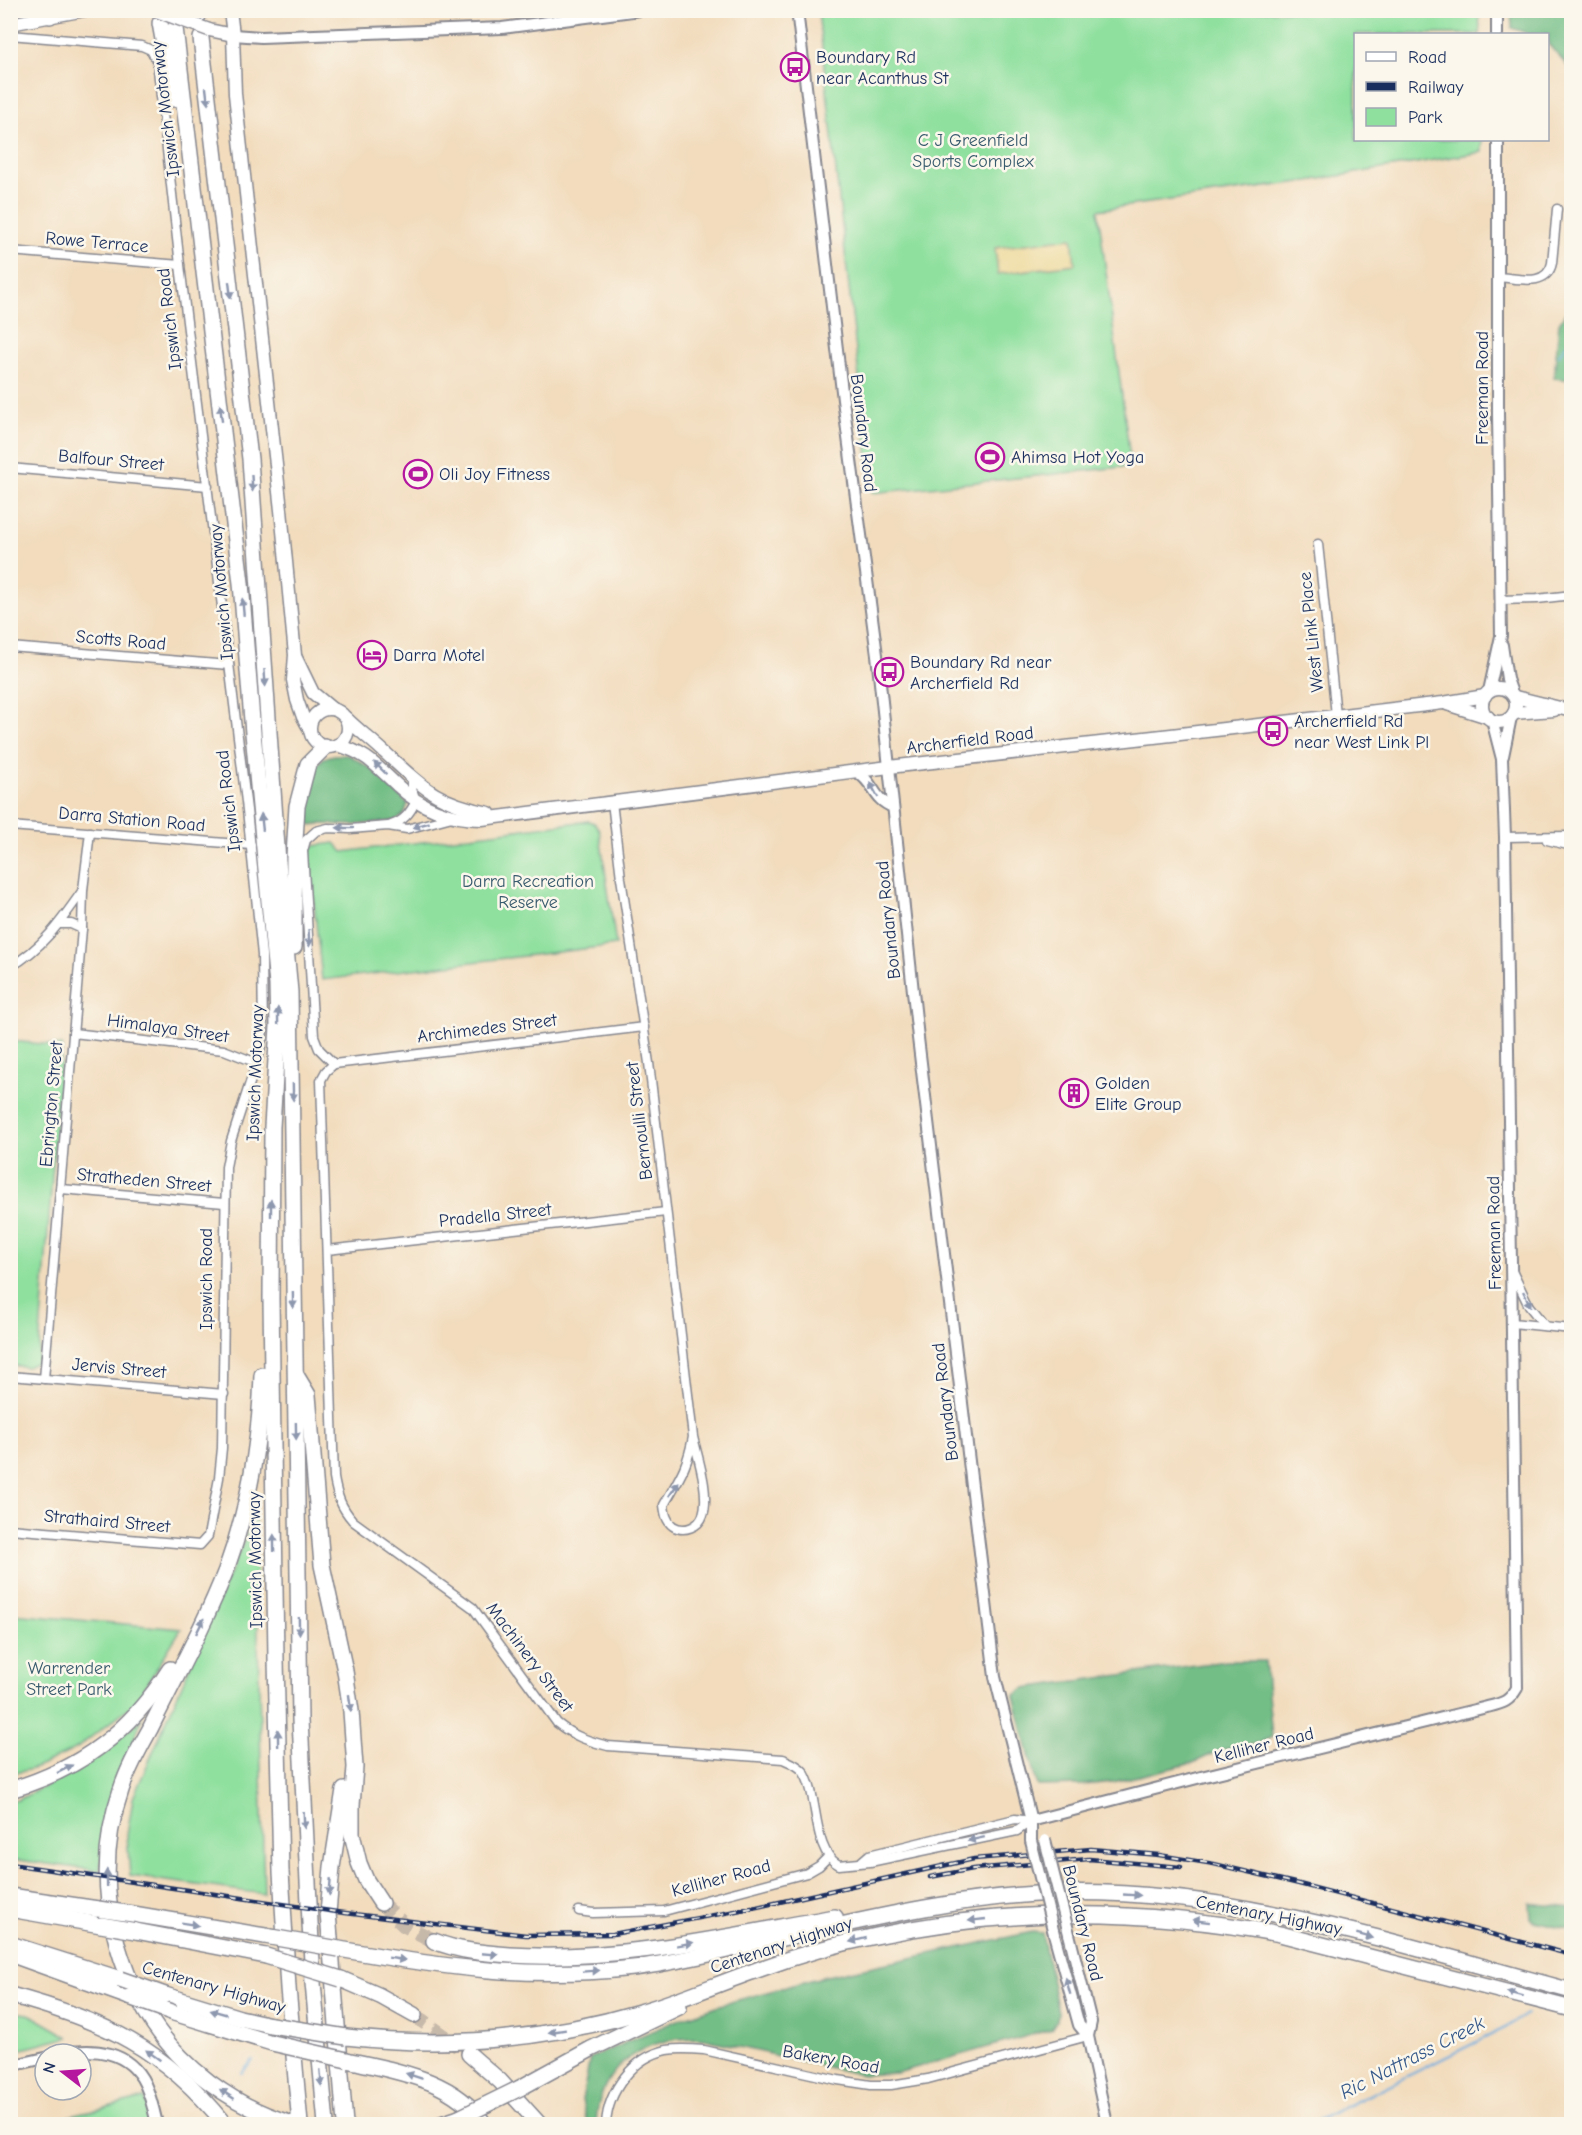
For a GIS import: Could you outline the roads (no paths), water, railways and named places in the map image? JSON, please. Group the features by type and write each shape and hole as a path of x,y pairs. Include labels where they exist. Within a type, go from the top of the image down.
{"highway":[{"name":"Ipswich Motorway","path":"163,20 178,120 187,131 241,583 274,945 278,1026 272,1127 271,1299 281,1872 300,2124"},
{"name":"Ipswich Motorway","path":"205,34 250,459 277,850 290,992 300,1720 313,1983 326,2124"},
{"path":"290,992 295,969 294,857 297,806 308,764 331,746"},
{"path":"271,1299 264,1311 261,1408 258,1441 248,1493 226,1569 131,1764 116,1807 109,1842 107,1881 113,1934 122,1964 135,1992 159,2032 196,2071 219,2089 242,2103 286,2122"},
{"path":"295,1372 308,1395 322,1565 347,1679 355,1767 351,1812 352,1834 366,1880 381,1903"},
{"path":"10,1790 46,1779 71,1767 108,1742 138,1712 176,1660 190,1647"},
{"path":"345,2124 328,1913 332,1867 352,1735"},
{"name":"Centenary Highway","path":"10,1896 133,1914 436,1965 496,1972 553,1973 603,1970 666,1962 962,1901 1054,1893 1118,1894 1195,1900 1260,1910 1572,1991"},
{"path":"434,1941 454,1949 539,1957 618,1953 666,1947 918,1902 936,1906"},
{"path":"10,1909 266,1956 341,1979 380,1996 414,2015"},
{"name":"Centenary Highway","path":"10,1944 229,2015 271,2025 346,2037 399,2042 508,2038 568,2029 639,2013 808,1954 875,1936 984,1919 1036,1915 1132,1915 1198,1921 1280,1934 1572,2009"},
{"path":"10,1954 174,2013 272,2043 417,2077 466,2103 484,2124"},
{"path":"441,2124 459,2118 581,2054 676,2010 695,1994"},
{"path":"10,1995 72,2013 128,2038 182,2078 225,2124"},
{"path":"469,2054 500,2081 539,2124"}],"main road":[{"path":"10,24 49,12 85,10"},
{"path":"230,10 235,94 281,510 294,654 293,680 297,700 314,740 331,746 346,736 348,724 346,718 314,693 303,676 294,654"},
{"path":"163,20 205,34 233,35"},
{"path":"1558,709 1512,715 1502,721 1490,718 1483,707 1487,694 1498,688 1558,709 1572,711"},
{"name":"Archerfield Road","path":"331,746 353,749 366,756 416,801 440,813 454,817 482,819 889,767 1443,703 1487,694"},
{"path":"1512,715 1516,708 1513,695"},
{"name":"Archerfield Road","path":"1443,703 1490,718"},
{"path":"309,728 310,721 318,711 331,708"},
{"name":"Archerfield Road","path":"346,718 412,779 435,795 458,806 502,816"}],"street":[{"path":"233,35 261,37 502,28 640,10"},
{"name":"Boundary Road","path":"797,10 843,400 877,655 918,1038 995,1677 1031,1821 1031,1841 1054,1934 1078,2025 1088,2036"},
{"path":"1497,10 1497,33"},
{"name":"Ipswich Road","path":"10,35 142,46 150,50 157,61 160,72 180,265 251,846 262,955 262,1031 257,1063 231,1141 226,1167 224,1394 219,1478 208,1536 200,1545"},
{"name":"Freeman Road","path":"1498,141 1501,636 1507,679 1513,695"},
{"path":"1498,277 1539,279 1546,276 1551,270 1557,209"},
{"name":"Rowe Terrace","path":"10,251 180,265"},
{"name":"Balfour Street","path":"10,468 208,486"},
{"name":"West Link Place","path":"1318,544 1336,715"},
{"path":"1501,600 1572,595"},
{"name":"Freeman Road","path":"1487,694 1501,636"},
{"name":"Scotts Road","path":"10,647 229,665"},
{"name":"Freeman Road","path":"1502,759 1512,715"},
{"name":"Freeman Road","path":"1490,718 1502,759 1505,837 1518,1676 1517,1688 1512,1697 1505,1702"},
{"path":"857,772 868,779 881,802 893,807"},
{"path":"388,826 400,822 410,813 416,801 412,779"},
{"name":"Bernoulli Street","path":"612,802 644,1027 693,1437 702,1475 705,1503 703,1516 696,1525 685,1530 673,1526 666,1517 664,1505 681,1479 688,1462 693,1437"},
{"path":"327,1250 321,1080 334,1064 319,1049 314,1036 303,851 306,840 316,831 328,828 388,826 407,829 454,817"},
{"name":"Darra Station Road","path":"10,825 251,846"},
{"name":"Ebrington Street","path":"44,1379 82,929 83,890 90,832"},
{"path":"1505,837 1572,836"},
{"path":"1538,838 1572,846"},
{"path":"10,967 27,957 59,924 83,890"},
{"path":"59,924 71,924 82,929"},
{"name":"Archimedes Street","path":"334,1064 644,1027"},
{"name":"Himalaya Street","path":"73,1033 224,1050 257,1063"},
{"name":"Stratheden Street","path":"61,1189 224,1203"},
{"name":"Pradella Street","path":"327,1250 666,1212"},
{"name":"Machinery Street","path":"327,1250 334,1478 341,1508 353,1521 473,1608 557,1723 570,1733 608,1746 783,1759 794,1763 802,1770 809,1783 828,1857"},
{"path":"1511,1270 1528,1306 1545,1326"},
{"path":"1512,1323 1572,1329"},
{"name":"Jervis Street","path":"10,1376 224,1394"},
{"name":"Strathaird Street","path":"10,1529 200,1545"},
{"name":"Kelliher Road","path":"579,1911 593,1913 664,1911 807,1873 828,1857 838,1865 862,1861 869,1855 1015,1819 1031,1821 1505,1702"},
{"name":"Boundary Road","path":"1031,1821 1045,1840 1069,1934 1091,2022 1088,2036 1107,2124"},
{"name":"Bakery Road","path":"606,2124 606,2116 616,2088 630,2071 648,2058 666,2050 705,2050 846,2081 891,2085 928,2079 1088,2036"},
{"path":"93,2049 114,2055 135,2069 145,2083 157,2124"},
{"path":"10,2066 33,2061"}],"waterway":[{"path":"1559,355 1572,337"},
{"name":"Ric Nattrass Creek","path":"1567,1970 1572,1968"},
{"name":"Ric Nattrass Creek","path":"1310,2124 1507,2027 1526,2014"},
{"path":"242,2073 253,2060"}],"tunnel":[{"path":"381,1903 404,1925 434,1941"},
{"path":"414,2015 458,2046"}],"railway":[{"path":"10,1864 337,1912 526,1935 613,1934 757,1907 974,1859 1091,1849 1159,1855 1214,1864 1572,1955"},
{"path":"930,1877 973,1869 1089,1859 1181,1867"}],"place":[{"name":"Boundary Rd near Acanthus St","path":"795,67"},
{"name":"Ahimsa Hot Yoga","path":"990,457"},
{"name":"Oli Joy Fitness","path":"418,474"},
{"name":"Darra Motel","path":"372,655"},
{"name":"Boundary Rd near Archerfield Rd","path":"889,672"},
{"name":"Archerfield Rd near West Link Pl","path":"1273,731"},
{"name":"Golden Elite Group","path":"1074,1093"}],"park label":[{"name":"C J Greenfield Sports Complex","path":"973,150"},
{"name":"Darra Recreation Reserve","path":"528,891"},
{"name":"Warrender Street Park","path":"69,1678"}]}
